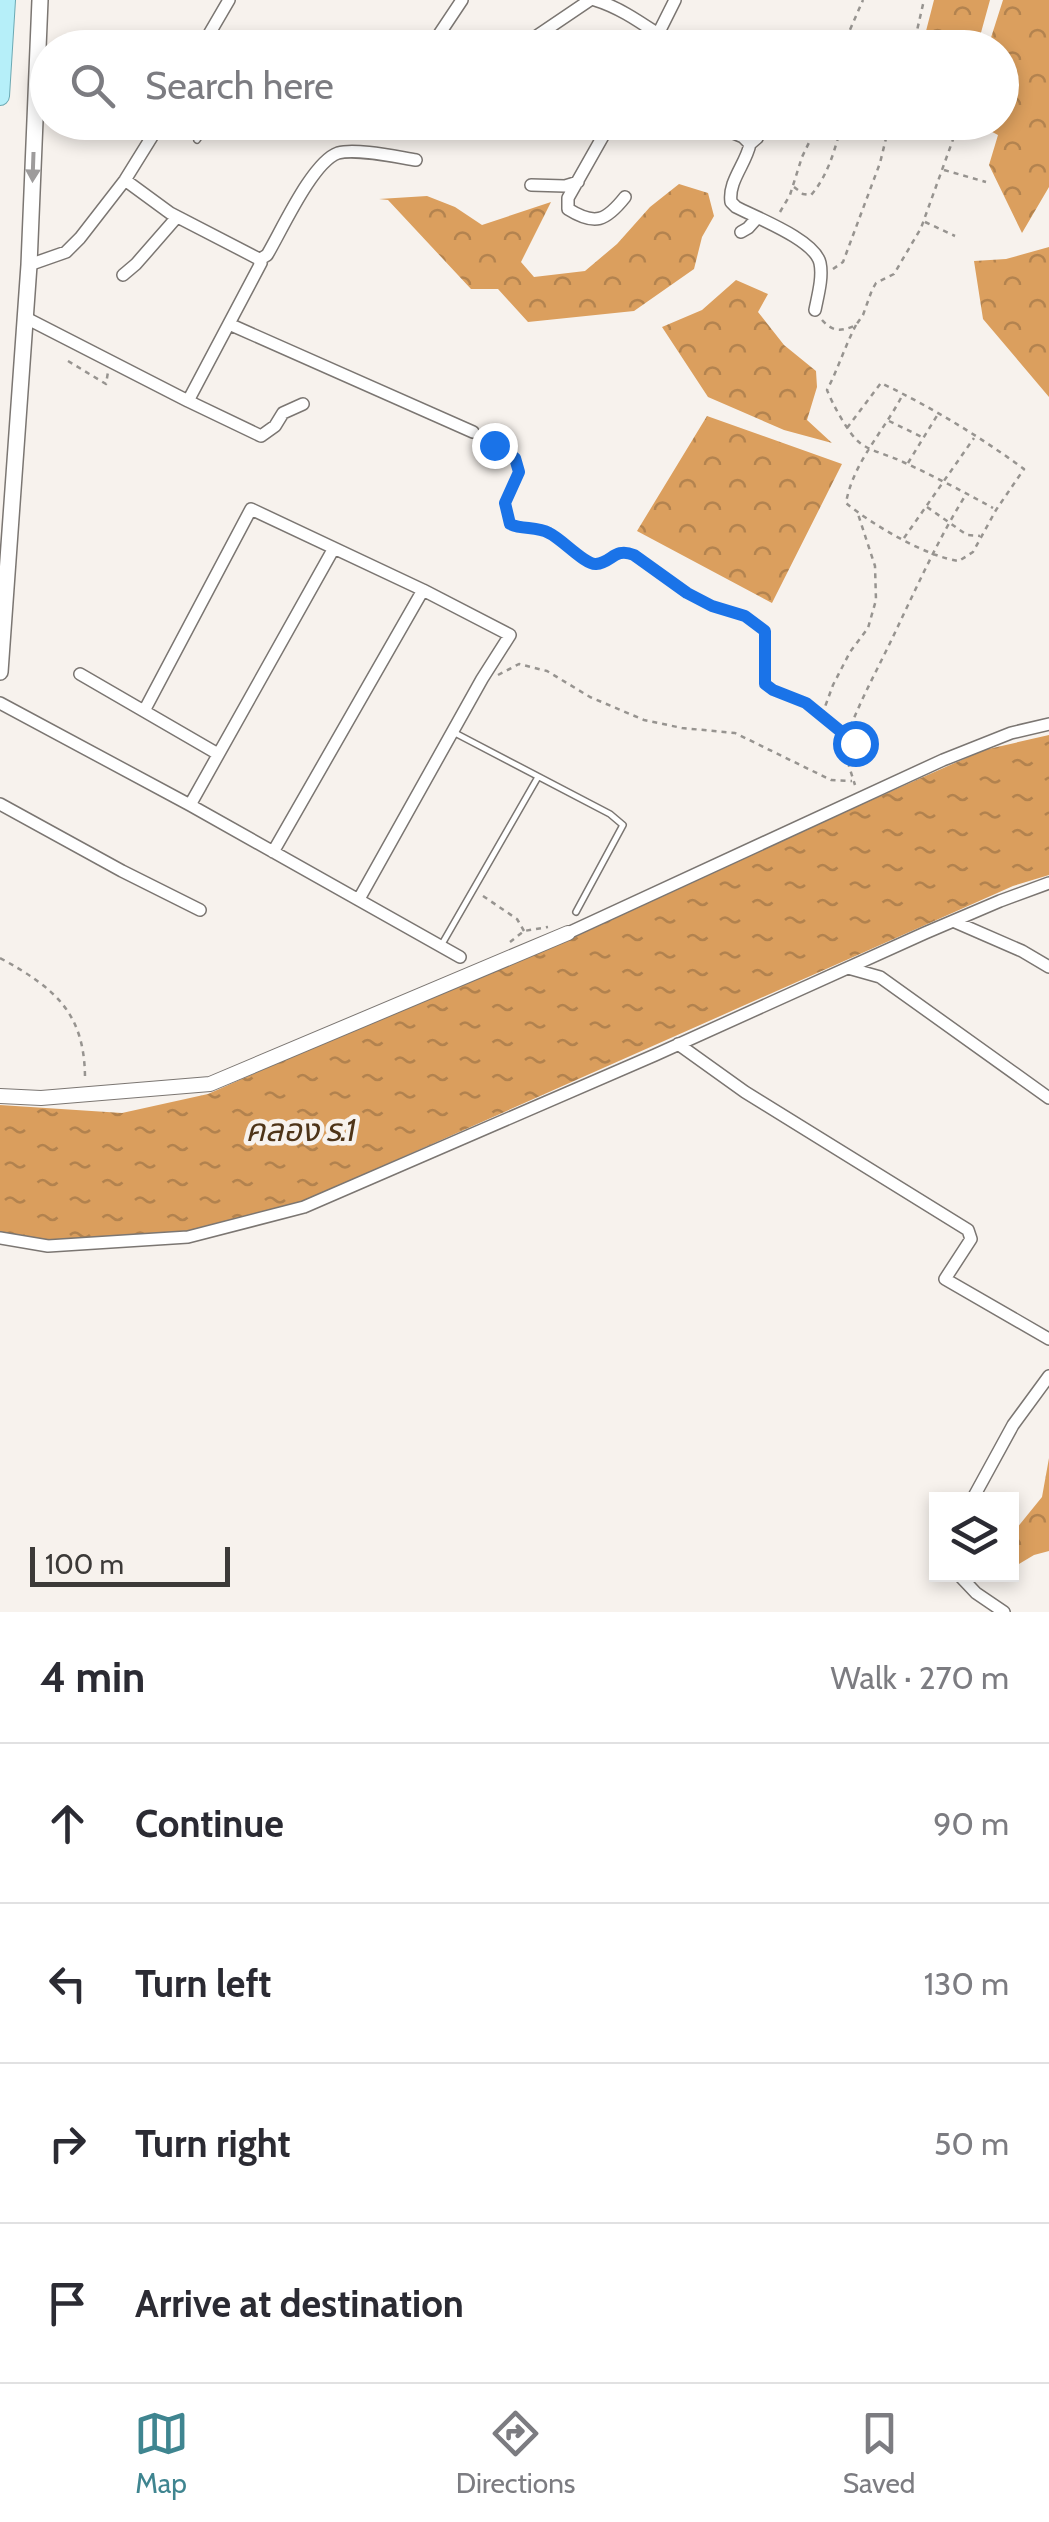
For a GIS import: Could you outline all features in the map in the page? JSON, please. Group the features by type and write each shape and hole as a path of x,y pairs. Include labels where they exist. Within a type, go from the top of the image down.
{"main road":[{"path":"0,96 6,0"},
{"path":"2,72 16,0"},
{"path":"39,30 40,0"},
{"path":"0,672 26,318 34,140"}],"street":[{"path":"215,30 229,0"},
{"path":"444,30 462,0"},
{"path":"547,30 592,0 610,5 652,30"},
{"path":"660,30 675,0"},
{"path":"29,265 66,252 80,238 151,140"},
{"path":"601,140 568,198 568,208 593,220 604,218 625,197"},
{"path":"746,140 750,144"},
{"path":"755,140 729,196 736,207 810,246 819,258 816,310"},
{"path":"259,260 267,256 303,191 328,159 340,152 416,160"},
{"path":"125,180 178,216 259,260"},
{"path":"531,185 565,186 578,182"},
{"path":"123,274 178,216"},
{"path":"741,232 760,220"},
{"path":"188,401 261,263 259,260"},
{"path":"26,318 261,436 276,426 284,413 304,404"},
{"path":"228,324 473,432"},
{"path":"144,711 251,509 510,635 359,899"},
{"path":"190,805 334,548"},
{"path":"273,852 423,590"},
{"path":"80,674 218,754"},
{"path":"0,703 460,958"},
{"path":"0,1096 42,1098 210,1084 568,933 943,760 1049,724"},
{"path":"0,804 200,910"},
{"path":"0,1238 48,1246 188,1238 304,1207 954,921 1049,883"},
{"path":"954,921 1022,951 1049,968"},
{"path":"848,968 880,977 1049,1098"},
{"path":"678,1044 745,1092 968,1230 971,1239 945,1279 1049,1338"},
{"path":"976,1492 1012,1425 1049,1376"},
{"path":"966,1582 1004,1612"}],"lane":[{"path":"453,731 610,814 622,825 576,912"},
{"path":"440,946 538,776"}],"path":[{"path":"850,30 864,0"},
{"path":"917,30 924,0"},
{"path":"760,220 774,218 781,212 810,140"},
{"path":"793,186 812,195 838,140"},
{"path":"820,278 843,262 886,140"},
{"path":"954,140 924,221 894,274 876,283 872,290 828,390 832,404 858,442 996,510"},
{"path":"942,170 986,182"},
{"path":"924,221 954,236"},
{"path":"816,310 834,330 844,331 856,325"},
{"path":"68,361 106,384 110,361"},
{"path":"847,428 880,382 903,394 938,413 1024,469 972,552 960,562 942,559 903,540 846,502 849,487 903,394"},
{"path":"908,464 938,413"},
{"path":"888,420 924,438"},
{"path":"473,432 515,458 519,472 505,503 510,524 548,532 590,564 600,564 626,552 634,555 687,593 745,616 765,631 765,684 806,703 855,743 849,766 862,797"},
{"path":"903,540 975,436"},
{"path":"847,737 857,707 966,494"},
{"path":"925,506 967,535 983,536"},
{"path":"821,716 841,668 868,628 876,600 875,566 858,513"},
{"path":"482,679 501,675 519,664 547,671 590,697 644,720 735,733 831,780 853,781"},
{"path":"473,890 517,919 524,931"},
{"path":"0,958 47,988 66,1008 85,1051 86,1094"}],"green space":[{"path":"934,0 990,0 982,30 926,30"},
{"path":"1003,0 1049,0 1049,187 1022,233 989,165 996,140 1019,140 1019,30 993,30"},
{"path":"679,184 708,193 714,216 702,237 694,269 634,311 528,322 498,289 471,289 388,200 379,199 427,196 455,207 482,225 551,202 521,262 534,277 585,271"},
{"path":"1049,247 1049,397 983,319 974,261 1006,259"},
{"path":"736,280 768,294 758,312 784,345 816,371 817,387 807,420 832,443 784,430 708,397 662,327 702,310"},
{"path":"707,416 842,464 772,603 637,531"},
{"path":"1049,1458 1049,1551 1019,1564 1019,1525 1042,1497"}],"water":[{"name":"คลอง ร.1","path":"1049,735 1049,875 1013,886 297,1204 187,1232 55,1243 0,1238 0,1105 122,1113 208,1094 984,750"}],"route":[{"path":"494,445 515,458 519,472 505,503 510,524 548,532 590,564 600,564 626,552 634,555 687,593 745,616 765,631 765,684 806,703 855,743"}]}
